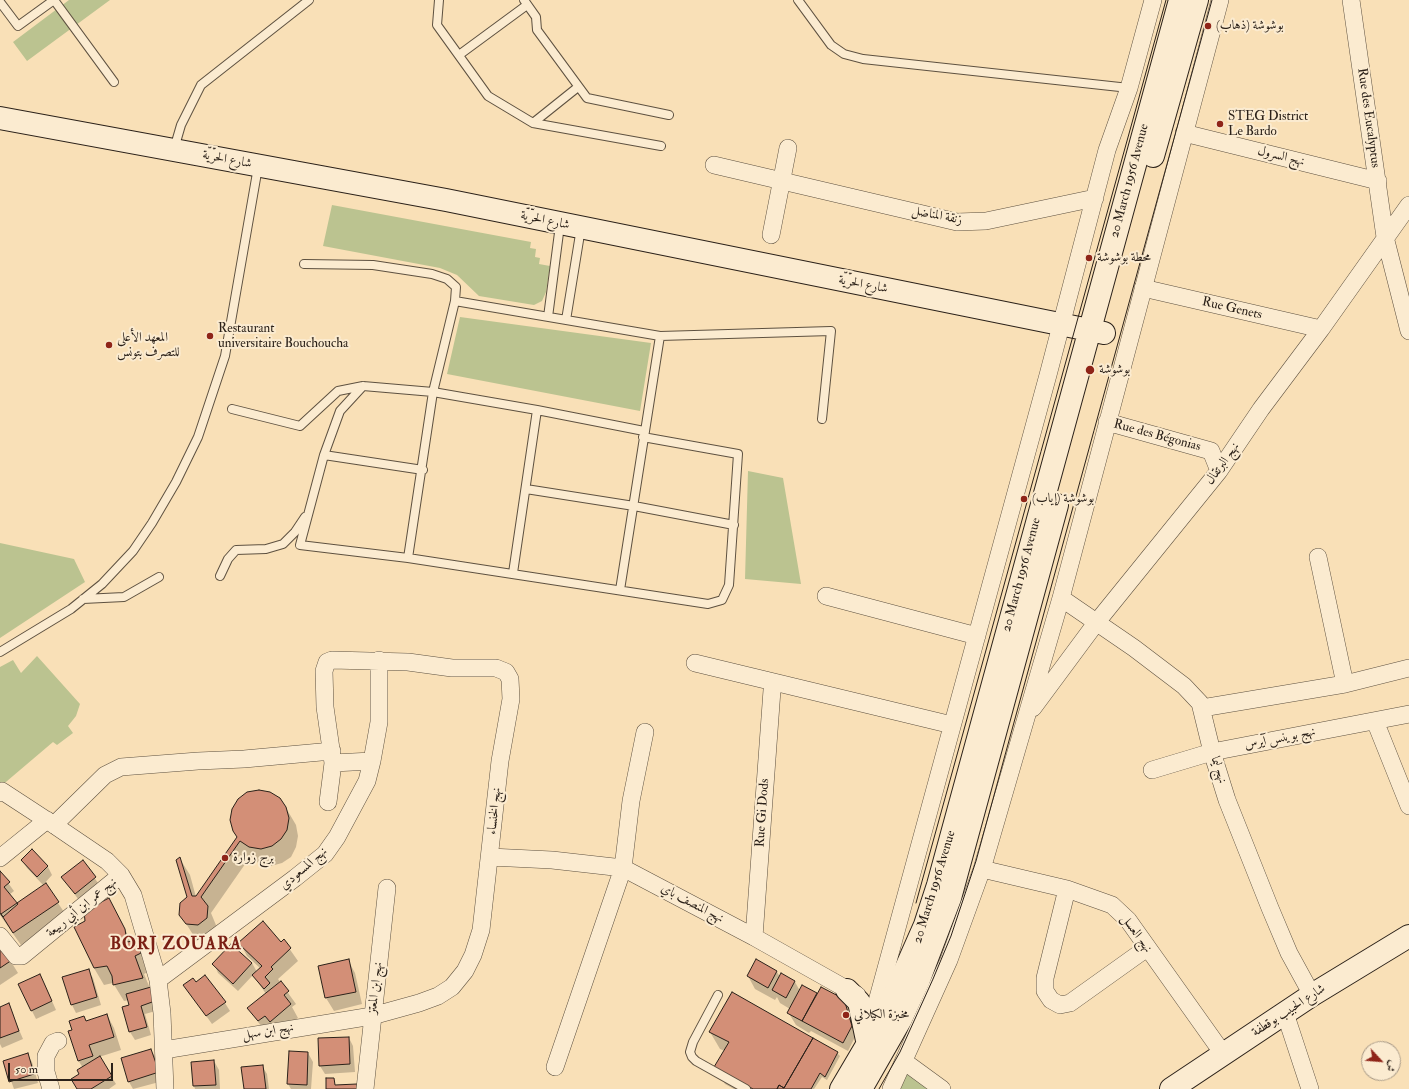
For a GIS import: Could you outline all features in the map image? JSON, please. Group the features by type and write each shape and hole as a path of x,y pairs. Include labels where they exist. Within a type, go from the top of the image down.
{"main road":[{"name":"20 March 1956 Avenue","path":"1096,332 1180,0"},
{"name":"20 March 1956 Avenue","path":"861,1089 888,1012 922,932 938,886 1096,332 1197,0"},
{"name":"شارع الحرّيّة","path":"0,118 446,200 1096,332"},
{"name":"شارع الحبيب بوقطفة","path":"1171,1089 1312,995 1409,936"},
{"path":"847,990 859,1002 868,1045"},
{"name":"20 March 1956 Avenue","path":"841,1089 888,1012"}],"street":[{"name":"20 March 1956 Avenue","path":"888,1012 906,902 952,725 1107,150 1129,88 1153,0"},
{"path":"891,1089 905,1062 954,948 982,869 1061,598 1220,0"},
{"name":"Rue des Eucalyptus","path":"1351,0 1385,237 1406,305 1409,331"},
{"name":"نهج السرول","path":"1184,133 1378,181"},
{"path":"771,235 788,148"},
{"name":"زنقة المناضل","path":"714,165 956,222 982,222 1095,198"},
{"name":"نهج البرتقال","path":"1027,716 1096,623 1219,471 1261,409 1321,330 1385,237 1409,205"},
{"name":"Rue Genets","path":"1143,288 1321,330"},
{"name":"Rue des Bégonias","path":"1107,422 1211,451 1219,471"},
{"path":"1318,557 1345,684"},
{"path":"826,596 977,636"},
{"name":"نهج ليما","path":"1061,598 1134,648 1184,686 1197,698 1202,708 1212,752 1227,800 1270,908 1290,953 1312,995"},
{"name":"نهج الخنساء","path":"328,802 333,757 325,707 325,666 332,660 379,660 452,668 496,668 506,672 510,679 510,699 500,762 481,930 473,955 465,971 452,987 438,996 372,1016"},
{"name":"نهج المسعودي","path":"158,980 295,878 325,854 337,837 367,781 372,761 379,722 379,660"},
{"path":"695,663 952,725"},
{"path":"1202,708 1345,684 1409,668"},
{"name":"Rue Gi Dods","path":"754,937 772,690"},
{"name":"نهج بوينس آيرس","path":"1152,770 1212,752 1409,714"},
{"path":"1375,721 1409,806"},
{"path":"555,1067 623,868 631,801 645,732"},
{"path":"0,858 50,822 105,775 121,767 198,761 333,757 372,761"},
{"path":"1,791 50,822 106,862 121,875"},
{"name":"نهج المنصف باي","path":"490,857 552,860 623,868 754,937 888,1012"},
{"name":"نهج العسل","path":"982,869 1067,889 1112,905 1128,920 1224,1055"},
{"name":"نهج عمر ابن أبي ربيعة","path":"0,936 11,952 19,957 79,911 121,875 133,895 158,980 164,1050 165,1089"},
{"name":"نهج ابن المعتز","path":"365,1089 387,888"},
{"path":"1067,889 1045,978 1045,991 1051,1000 1060,1005 1070,1003 1147,948"},
{"path":"1285,1013 1310,1089"},
{"name":"نهج ابن سهل","path":"164,1050 372,1016"},
{"path":"52,1089 46,1072 46,1056 53,1043 58,1040"},
{"path":"905,1062 942,1089"}],"lane":[{"path":"0,2 18,26 54,0 114,82"},
{"path":"174,150 181,125 201,85 309,0"},
{"path":"439,0 437,25 488,96 532,123 661,146"},
{"path":"798,0 831,45 844,54 864,59 1129,88"},
{"path":"459,55 525,2 536,17 537,30 587,98 669,116"},
{"path":"532,123 578,87"},
{"path":"0,652 71,609 102,584 133,551 152,523 176,482 198,437 225,356 258,166"},
{"path":"548,317 560,224"},
{"path":"566,320 581,228"},
{"path":"304,264 373,265 432,274 447,279 456,287 455,301 433,392 423,470 408,558"},
{"path":"455,301 660,336 831,331 822,419"},
{"path":"620,590 660,336"},
{"path":"232,409 300,426 338,391 363,386 433,392 537,410 738,454 729,585 722,600 708,604 513,573 300,545 324,455 340,411 363,386"},
{"path":"513,573 537,410"},
{"path":"324,455 423,470"},
{"path":"526,489 634,506 734,525"},
{"path":"220,576 228,559 236,550 266,549 283,544 295,532 310,510"},
{"path":"83,599 124,597 159,577"},
{"path":"718,995 693,1042 690,1052 696,1061 746,1089"}],"green space":[{"path":"69,0 110,0 27,61 13,42"},
{"path":"332,205 531,242 530,248 536,249 535,257 540,258 539,264 550,266 546,292 542,301 534,305 479,296 457,275 440,268 323,246"},
{"path":"460,317 651,343 640,411 447,374"},
{"path":"748,471 783,478 801,584 745,579"},
{"path":"0,543 74,559 85,582 0,638"},
{"path":"37,656 80,704 76,716 68,726 73,733 57,745 53,742 0,787 0,667 13,660 21,673"},
{"path":"906,1072 940,1089 897,1089"}],"building":[{"name":"برج زوارة","path":"259,790 270,792 280,798 286,807 289,818 287,830 281,839 272,846 261,849 249,847 240,841 201,897 208,906 207,918 198,925 186,924 179,915 180,903 187,897 176,860 180,857 192,896 196,896 237,837 233,831 230,820 232,809 238,799 247,792"},
{"path":"32,849 48,866 37,877 21,860"},
{"path":"83,860 96,877 75,894 61,877"},
{"path":"0,871 10,882 4,887 18,904 3,917 0,913"},
{"path":"46,883 59,902 13,933 1,914"},
{"path":"109,898 125,929 127,942 139,940 141,953 135,956 143,978 113,985 112,976 107,966 94,968 74,927 85,921 84,911"},
{"path":"263,921 281,942 284,939 291,948 271,967 273,969 265,977 270,983 264,989 252,975 262,966 238,943"},
{"path":"0,942 12,960 0,968"},
{"path":"231,944 252,963 233,984 212,964"},
{"path":"349,959 356,992 325,998 318,966"},
{"path":"756,959 777,971 768,988 747,976"},
{"path":"89,969 97,997 71,1005 62,977"},
{"path":"781,973 795,981 786,998 772,990"},
{"path":"40,974 52,1001 31,1011 18,984"},
{"path":"205,975 226,1002 206,1016 183,985 193,978 196,982"},
{"path":"281,981 289,991 284,995 291,1004 270,1022 265,1016 258,1021 247,1008"},
{"path":"802,985 817,993 802,1021 787,1013"},
{"path":"151,987 155,1001 141,1006 147,1027 129,1032 122,1007 129,1005 126,994"},
{"path":"821,987 844,999 852,1026 843,1043 802,1021"},
{"path":"732,992 813,1038 784,1088 779,1085 777,1089 753,1089 714,1067 729,1042 709,1032"},
{"path":"9,1003 19,1031 0,1038 0,1007"},
{"path":"107,1014 114,1037 89,1045 93,1056 78,1061 68,1031 72,1030 69,1021 84,1016 86,1021"},
{"path":"349,1037 350,1064 319,1066 318,1038"},
{"path":"813,1038 838,1052 825,1077 820,1073 811,1089 777,1089 779,1085 784,1088"},
{"path":"151,1049 159,1072 128,1082 121,1058"},
{"path":"289,1051 308,1052 307,1085 287,1084"},
{"path":"28,1053 34,1074 9,1082 3,1061"},
{"path":"100,1056 112,1076 91,1089 77,1089 71,1079 79,1074 77,1070"},
{"path":"214,1060 216,1085 193,1086 191,1062"},
{"path":"263,1065 266,1089 244,1089 241,1067"},
{"path":"326,1078 334,1078 335,1085 357,1084 357,1089 326,1089"}],"tram line":[{"path":"916,903 1166,0"},
{"path":"879,1089 900,1052 933,979 951,936 976,861 1212,0"}],"place":[{"name":"بوشوشة (ذهاب)","path":"1208,26"},
{"name":"STEG District Le Bardo","path":"1220,124"},
{"name":"محطة بوشوشة","path":"1089,258"},
{"name":"Restaurant universitaire Bouchoucha","path":"210,336"},
{"name":"المعهد الأعلى للتصرف بتونس","path":"109,345"},
{"name":"بوشوشة","path":"1090,370"},
{"name":"بوشوشة (إياب)","path":"1024,499"},
{"name":"برج زوارة","path":"225,858"},
{"name":"مخبزة الكيلاني","path":"846,1015"}],"district":[{"name":"BORJ ZOUARA","path":"176,945"}]}
